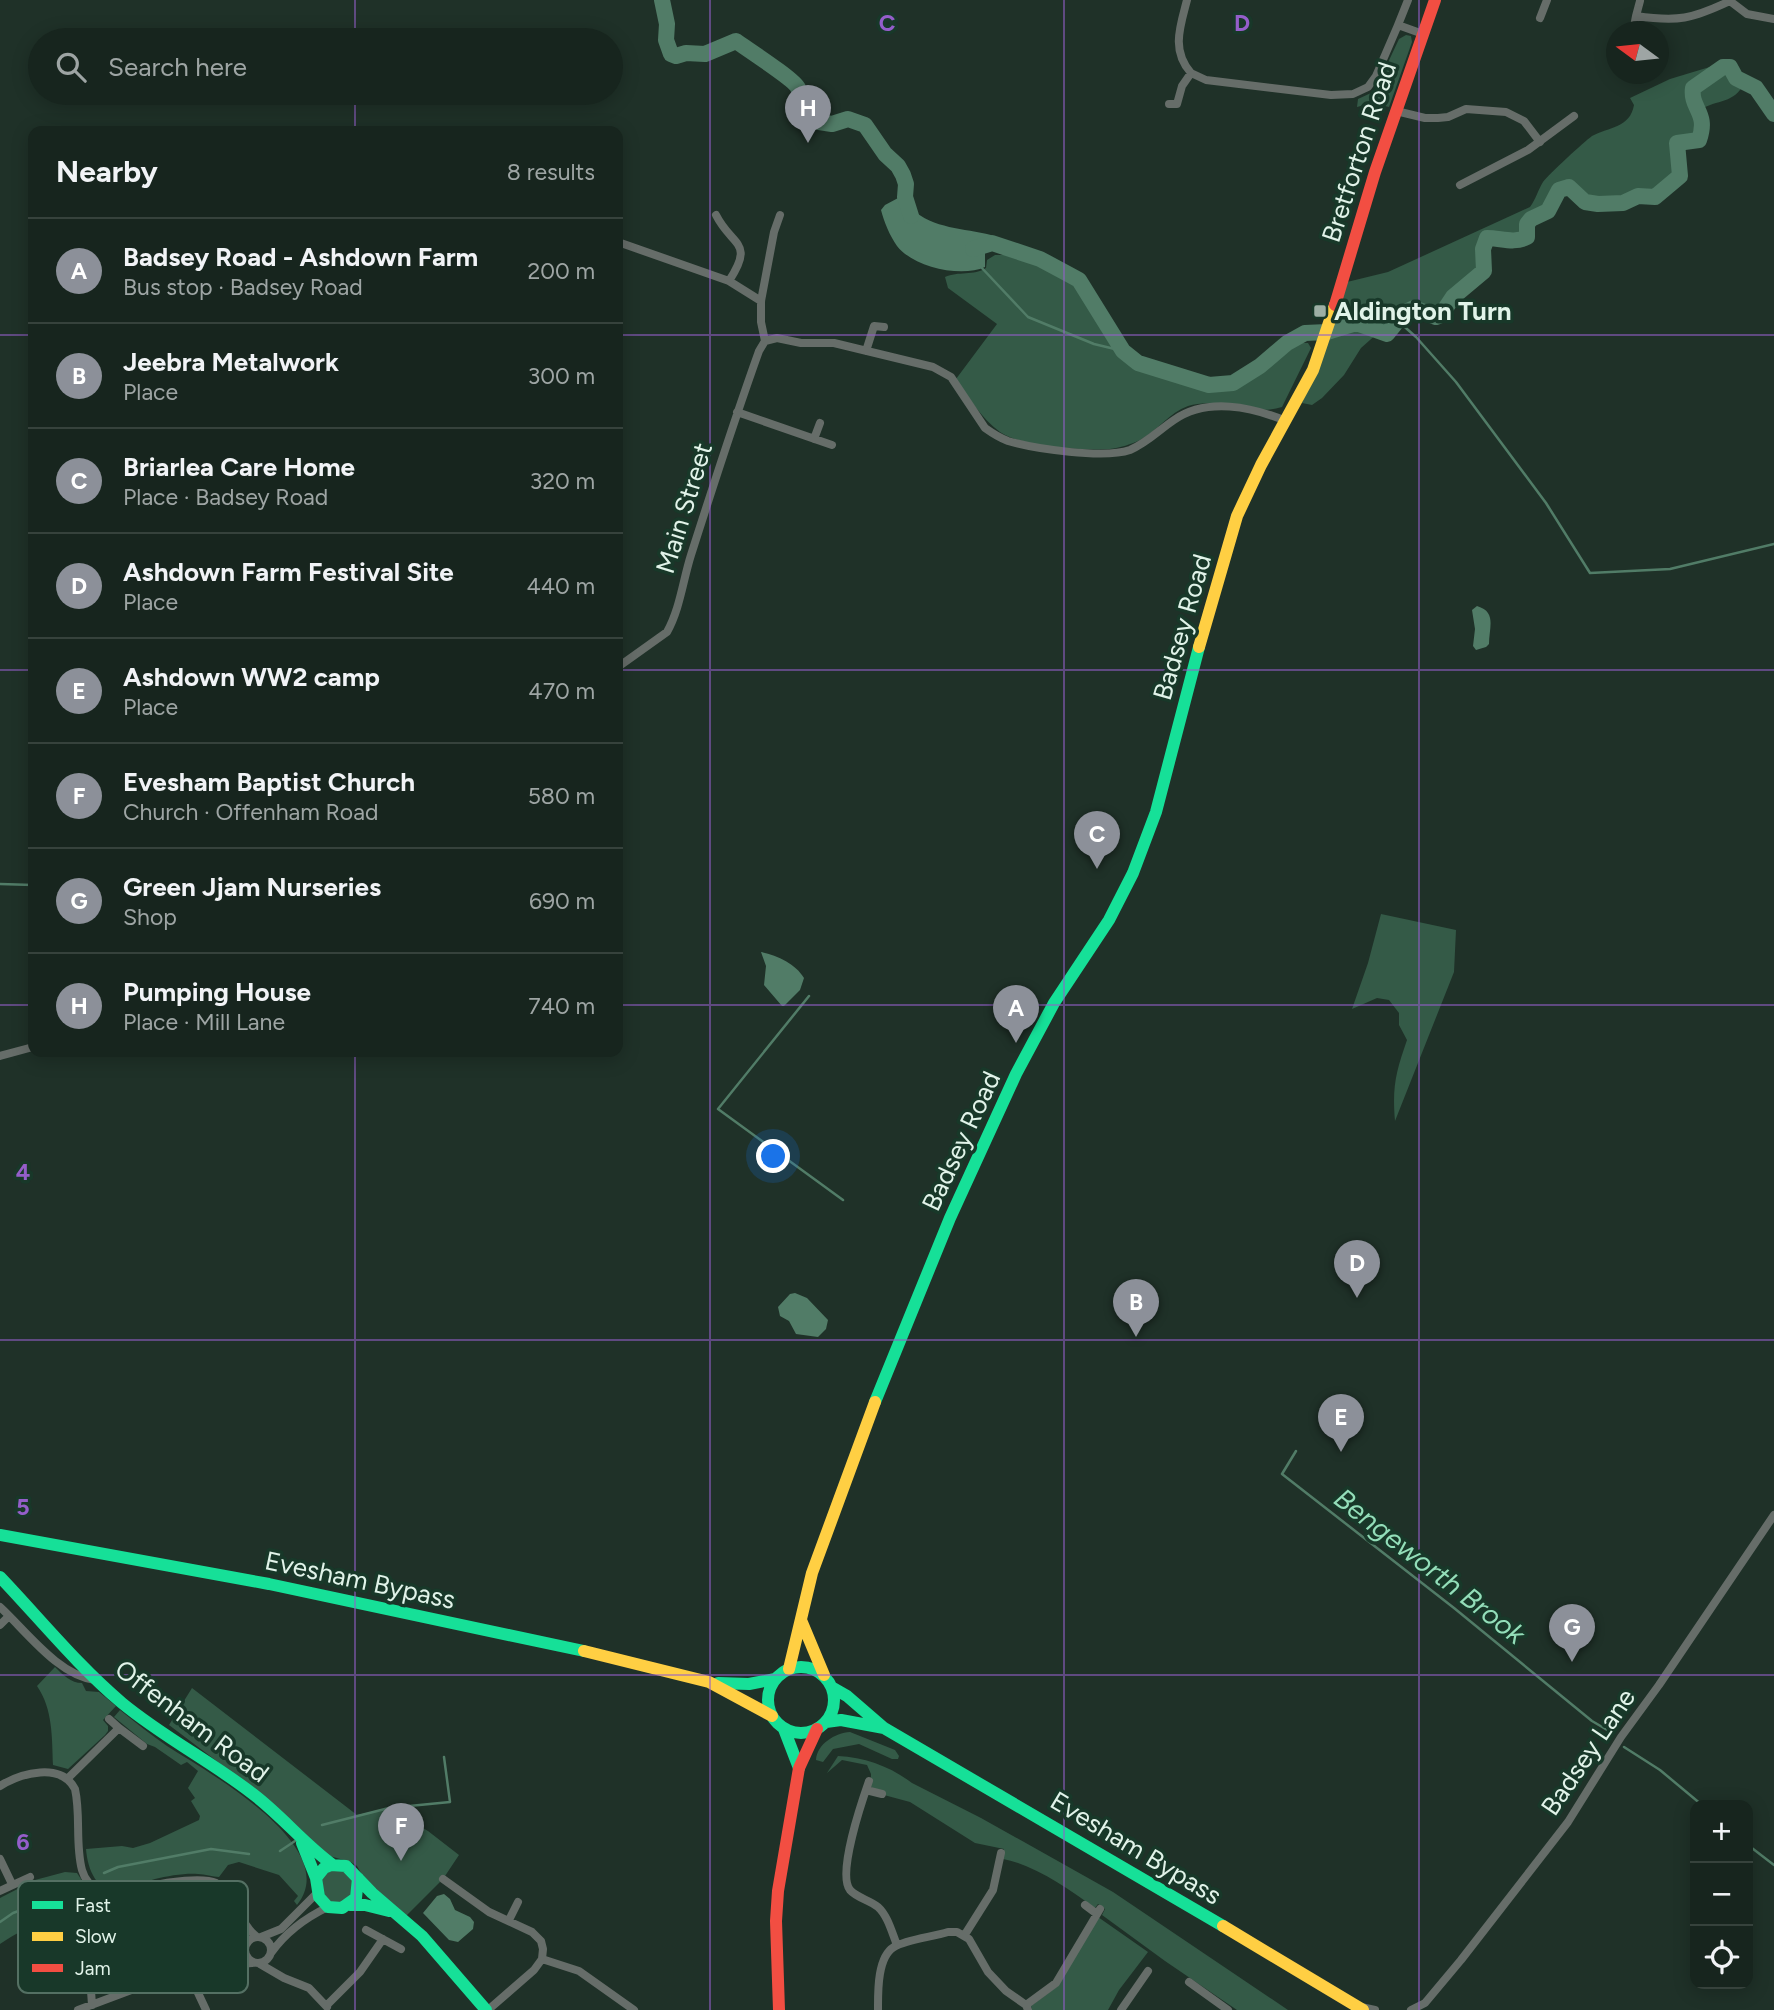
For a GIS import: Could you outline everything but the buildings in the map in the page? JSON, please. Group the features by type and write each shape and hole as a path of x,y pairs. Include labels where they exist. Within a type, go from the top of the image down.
{"main road":[{"name":"Bretforton Road","path":"1323,344 1396,111 1435,0"},
{"name":"Badsey Road","path":"789,1669 812,1573 853,1458 950,1218 1016,1074 1054,1003 1110,920 1133,873 1156,812 1213,593 1237,516 1261,465 1313,370 1323,344"},
{"name":"Evesham Bypass","path":"0,1535 343,1599 564,1646 709,1682 772,1716"},
{"name":"Offenham Road","path":"0,1577 97,1680 140,1717 253,1794 315,1852 333,1865"},
{"path":"779,2010 776,1921 778,1891 799,1768 834,1706 833,1688 824,1675 801,1620"},
{"path":"822,1726 806,1733 795,1733 784,1728 772,1716 768,1698 775,1679 789,1669 807,1667 824,1675"},
{"name":"Evesham Bypass","path":"709,1682 749,1684 775,1679"},
{"name":"Evesham Bypass","path":"833,1688 847,1696 884,1728 1125,1867 1361,2008"},
{"name":"Evesham Bypass","path":"822,1726 841,1720 884,1728"},
{"path":"784,1728 799,1768"},
{"name":"Offenham Road","path":"300,1838 316,1878"},
{"path":"399,1914 376,1907 328,1907 316,1894 316,1878 326,1867 348,1867 368,1890 399,1914 487,2010"},
{"path":"349,1905 359,1893 358,1878"}],"street":[{"path":"1187,0 1177,43 1183,64 1191,73 1206,80 1342,96 1368,86 1376,76 1408,0"},
{"path":"1540,18 1546,0"},
{"path":"1636,16 1663,20 1684,19 1730,0 1747,14 1774,19"},
{"path":"1635,21 1640,1"},
{"path":"1398,25 1423,34"},
{"path":"1168,104 1177,104 1182,86 1191,73"},
{"path":"1396,111 1425,118 1448,117 1466,108 1506,112 1524,121 1540,142"},
{"path":"1460,185 1540,142 1574,116"},
{"path":"716,215 725,232 737,240 741,247 736,270 729,281"},
{"path":"780,215 774,232 761,301 765,341 777,338 801,343 834,343 905,359 942,371 951,377 985,428 1007,440 1042,448 1104,454 1129,450 1152,438 1173,420 1197,408 1221,406 1244,409 1286,421"},
{"path":"623,244 729,281 761,301"},
{"path":"866,351 874,326 884,327"},
{"name":"Main Street","path":"623,663 667,632 672,623 684,575 737,412 765,341"},
{"path":"737,412 832,446"},
{"path":"814,439 820,423"},
{"path":"0,1056 28,1048"},
{"name":"Badsey Lane","path":"1411,2010 1424,2006 1568,1822 1621,1737 1774,1516"},
{"path":"0,1607 64,1669 82,1678 97,1680"},
{"path":"0,1625 9,1616"},
{"path":"109,1719 143,1746"},
{"path":"67,1779 119,1728"},
{"path":"0,1786 15,1777 26,1775 54,1773 67,1779 75,1789 82,1870 90,1881"},
{"path":"881,1794 868,1785 848,1855 845,1877 852,1893 877,1906 885,1916 897,1945"},
{"path":"964,1936 993,1890 1001,1853"},
{"path":"0,1859 12,1884"},
{"path":"20,1881 30,1877"},
{"path":"443,1879 472,1901 537,1936 543,1949 542,1959 521,1982 487,2010"},
{"path":"188,1881 210,1881"},
{"path":"0,1891 18,1882"},
{"path":"248,1943 250,1940 281,1929 316,1894"},
{"path":"509,1920 518,1902"},
{"path":"878,2010 885,1958 891,1948 948,1932 957,1932 969,1938 980,1961 993,1978 1027,2008 1056,1983 1098,1911 1085,1905"},
{"path":"248,1964 256,1963 270,1955 283,1937 309,1916 328,1907"},
{"path":"248,1926 270,1945 270,1955 288,1979"},
{"path":"366,1930 401,1949"},
{"path":"248,1958 309,1988 327,2008 360,1972 383,1939"},
{"path":"542,1959 579,1971 634,2010"},
{"path":"1121,2010 1148,1971"},
{"path":"1189,1982 1228,2010"},
{"path":"91,1993 92,2006"},
{"path":"78,2010 127,1993"},
{"path":"198,1993 206,2010"},
{"path":"1361,2008 1375,2010"}],"shaded area":[{"path":"1406,35 1411,36 1412,42 1389,107 1372,103 1357,107 1358,99 1376,88 1399,39"},
{"path":"1713,66 1730,67 1736,78 1744,83 1736,95 1700,110 1704,126 1699,140 1677,143 1680,176 1655,197 1638,196 1623,203 1585,202 1569,188 1559,190 1548,211 1527,224 1527,237 1512,240 1487,239 1483,249 1484,271 1453,297 1441,315 1436,317 1414,308 1404,313 1387,334 1379,332 1361,348 1344,375 1322,398 1312,405 1302,403 1347,282 1388,272 1530,207 1543,182 1575,151 1592,136 1618,126 1628,118 1634,105 1630,98 1659,84 1669,84 1670,79"},
{"path":"900,197 912,199 912,209 929,221 991,235 992,250 985,253 985,267 951,271 926,265 904,253 892,238 881,210"},
{"path":"995,255 1009,255 1037,265 1074,285 1123,351 1138,363 1209,385 1233,383 1260,366 1287,343 1308,343 1311,348 1282,407 1259,410 1212,403 1188,406 1140,440 1110,449 1069,448 1023,441 1000,432 993,426 956,379 997,324 948,288 945,277 986,268 987,260"},
{"path":"1477,606 1490,616 1490,626 1489,644 1476,650 1473,646 1475,629 1472,610"},
{"path":"1381,914 1456,930 1454,972 1395,1121 1396,1079 1407,1040 1399,1025 1399,1013 1389,1000 1377,998 1352,1009"},
{"path":"761,952 786,961 804,978 800,990 784,1006 764,985 766,966"},
{"path":"795,1293 807,1298 828,1320 826,1329 818,1337 796,1334 789,1321 780,1316 778,1307 790,1294"},
{"path":"55,1667 64,1676 82,1683 86,1691 99,1692 116,1706 103,1720 108,1726 105,1735 68,1769 53,1765 49,1714 37,1686"},
{"path":"192,1688 357,1815 389,1808 428,1831 459,1855 443,1879 406,1916 366,1882 357,1866 326,1855 251,1787 169,1725"},
{"path":"120,1710 167,1746 238,1792 287,1836 302,1859 307,1883 297,1905 294,1901 298,1896 279,1875 239,1862 228,1865 219,1877 188,1874 150,1881 97,1881 90,1867 86,1849 122,1846 133,1848 199,1820 200,1816 191,1801 195,1798 188,1788 198,1771 187,1762 181,1765 147,1744 114,1717"},
{"path":"850,1732 895,1750 898,1759 892,1759 859,1744 833,1749 823,1762 816,1760 823,1744 838,1735"},
{"path":"838,1756 858,1758 895,1772 1113,1892 1288,2010 1237,2010 1102,1915 1105,1909 1098,1904 1095,1908 1039,1872 1003,1859 1004,1849 975,1843 910,1802 884,1795 871,1787 871,1774 867,1765 842,1760 827,1773"},
{"path":"337,1870 349,1875 354,1887 349,1899 337,1904 325,1899 320,1887 325,1875"},
{"path":"65,1872 77,1873 82,1881 33,1881"},
{"path":"18,1889 18,1933 0,1944 0,1898"},
{"path":"444,1894 450,1899 455,1910 474,1922 473,1929 458,1942 449,1940 423,1913 437,1896"},
{"path":"1098,1917 1148,1952 1119,1990 1108,2010 1032,2010 1031,2006 1058,1986"}],"waterway":[{"path":"662,0 667,24 666,40 671,54 705,54 736,41 795,84 804,115 819,122 832,124 848,119 865,125 903,175 906,184 905,197 911,216"},
{"path":"973,249 992,243 1040,259 1079,280 1123,351 1138,363 1209,385 1233,383 1305,333 1327,332 1356,323 1387,334 1404,313 1414,308 1436,317 1441,315 1453,297 1484,271 1483,249 1487,238 1512,240 1527,237 1527,224 1531,219 1548,211 1559,190 1569,187 1585,202 1598,204 1623,203 1638,196 1655,197 1680,176 1677,143 1699,140 1702,123 1694,101 1693,88 1723,67 1730,67 1736,78 1756,88 1774,114"},
{"path":"980,266 1028,317 1094,344 1123,351"},
{"path":"1398,321 1456,382 1546,503 1590,573 1670,569 1774,544"},
{"path":"0,884 28,885"},
{"path":"809,996 718,1109 843,1200"},
{"name":"Bengeworth Brook","path":"1296,1451 1282,1474 1454,1608 1592,1721 1609,1731"},
{"name":"Bengeworth Brook","path":"1624,1747 1660,1770 1696,1800"},
{"path":"322,1825 389,1808 450,1802 444,1757"},
{"path":"280,1851 298,1839"},
{"path":"104,1873 118,1867 211,1849 249,1854"},
{"name":"Bengeworth Brook","path":"1753,1849 1774,1865"},
{"path":"0,1922 18,1911"}],"traffic: fast":[{"path":"875,1402 950,1218 1016,1074 1054,1003 1109,920 1133,873 1156,812 1199,647"},
{"path":"0,1535 269,1584 584,1651"},
{"path":"0,1577 75,1658 122,1703 253,1794 333,1865"},
{"path":"807,1667 825,1676 832,1687 834,1700 832,1713 825,1724 814,1731 795,1733 777,1724 770,1713 768,1694 777,1676 788,1669 807,1667"},
{"path":"718,1683 749,1684 775,1679"},
{"path":"833,1688 847,1696 884,1728 1223,1926"},
{"path":"826,1722 841,1720 884,1728"},
{"path":"784,1729 799,1768"},
{"path":"302,1843 316,1878"},
{"path":"358,1878 356,1898 342,1908 328,1907 319,1897 316,1878 324,1868 331,1865 346,1866 372,1893 422,1936 486,2010"},
{"path":"350,1905 365,1905 389,1911"}],"traffic: slow":[{"path":"1199,647 1237,516 1261,465 1313,370 1335,305"},
{"path":"789,1669 812,1573 875,1402"},
{"path":"801,1620 824,1675"},
{"path":"584,1651 709,1682 772,1716"},
{"path":"1223,1926 1363,2010"}],"traffic: jam":[{"path":"1335,305 1375,172 1435,0"},
{"path":"779,2010 776,1921 778,1891 799,1768 817,1729"}],"place":[{"name":"Pumping House","path":"808,143"},
{"name":"Aldington Turn","path":"1320,311"},
{"name":"Briarlea Care Home","path":"1097,869"},
{"name":"Badsey Road - Ashdown Farm","path":"1016,1043"},
{"name":"Ashdown Farm Festival Site","path":"1357,1298"},
{"name":"Jeebra Metalwork","path":"1136,1337"},
{"name":"Ashdown WW2 camp","path":"1341,1452"},
{"name":"Green Jjam Nurseries","path":"1572,1662"},
{"name":"Evesham Baptist Church","path":"401,1861"}]}
